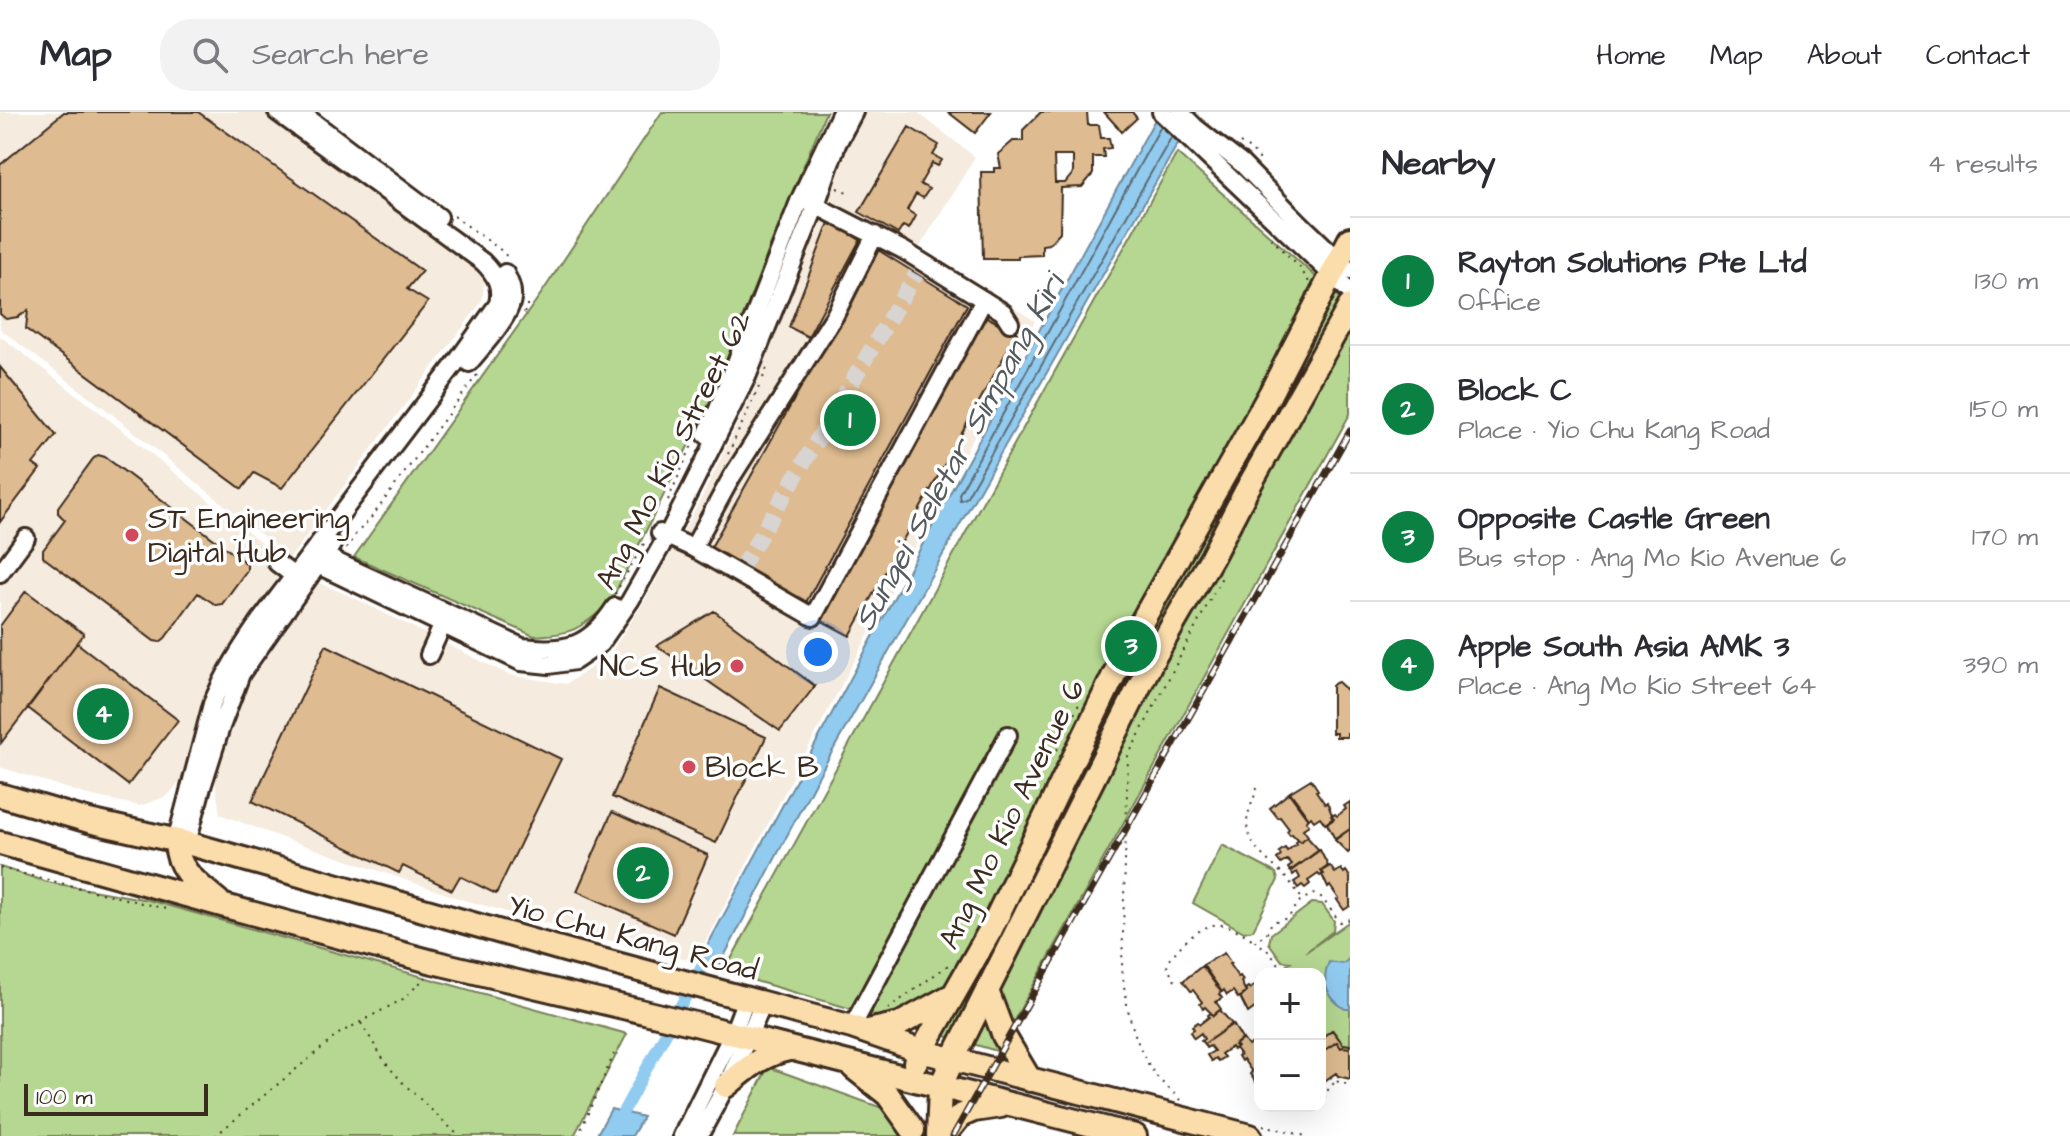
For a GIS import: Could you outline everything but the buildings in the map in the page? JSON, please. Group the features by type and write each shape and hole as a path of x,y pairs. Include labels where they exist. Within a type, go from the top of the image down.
{"main road":[{"name":"Ang Mo Kio Avenue 6","path":"907,1078 991,929 1127,648 1344,267 1350,239"},
{"name":"Ang Mo Kio Avenue 6","path":"940,1088 1152,661 1350,306"},
{"name":"Yio Chu Kang Road","path":"0,795 180,847 860,1029 921,1051 1030,1080 1256,1130"},
{"path":"0,843 433,962 845,1061 1135,1136"},
{"path":"136,880 162,869 180,847"},
{"path":"180,847 183,869 225,906"},
{"path":"987,991 1004,1036 1030,1080"},
{"path":"860,1029 900,1024 954,994"},
{"path":"726,1086 760,1059 791,1049"},
{"path":"845,1061 888,1095 914,1133"},
{"path":"907,1078 914,1133"},
{"path":"940,1088 941,1136"},
{"path":"941,1136 960,1116 974,1110 1010,1105"}],"street":[{"path":"235,670 483,326 498,304 500,293 498,282 483,262 277,112"},
{"path":"180,847 202,787 214,725 235,670 259,622 294,576 316,557 420,426 498,325 512,299 509,281 498,262 300,112"},
{"name":"Ang Mo Kio Street 62","path":"814,205 841,112"},
{"name":"Ang Mo Kio Street 62","path":"316,557 445,619 521,662 549,665 575,661 591,652 600,644 609,624 646,566 854,112"},
{"path":"1161,112 1191,132 1344,267 1350,292"},
{"path":"1180,112 1191,132"},
{"path":"814,205 903,250 919,268 984,300 1003,312 1010,323"},
{"path":"693,548 731,478 835,315 875,235"},
{"path":"659,534 740,571 813,617 984,300"},
{"path":"4,568 26,538"},
{"path":"277,563 294,576"},
{"path":"429,655 445,619"},
{"path":"860,1029 1008,735"},
{"path":"699,1136 726,1086 740,1035 754,1001"},
{"path":"682,1136 740,1035"}],"path":[{"path":"814,205 836,187 850,193"},
{"path":"1300,268 1309,282"},
{"path":"726,459 770,361"},
{"path":"664,508 695,440"},
{"path":"615,594 659,534"},
{"path":"347,548 349,555"},
{"path":"1188,1107 1155,1074 1141,1048 1124,992 1122,967 1128,756 1224,572"},
{"path":"1058,748 1085,694"},
{"path":"1257,788 1248,815 1251,840 1302,899"},
{"path":"0,868 21,874"},
{"path":"1255,941 1266,935 1272,922 1290,916 1302,899 1319,895"},
{"path":"1317,904 1319,895"},
{"path":"1319,895 1340,922 1350,919"},
{"path":"1175,981 1167,967 1170,958 1184,943 1213,925 1221,925 1255,941 1282,968"},
{"path":"215,1136 340,1033 403,999 424,980 433,962"},
{"path":"888,1009 950,964"},
{"path":"361,1023 401,1081 459,1136"},
{"path":"578,1136 614,1054"},
{"path":"1330,1077 1349,1085"},
{"path":"1326,1094 1335,1081"},
{"path":"1256,1130 1306,1136"}],"shaded area":[{"path":"0,112 268,112 477,267 485,279 478,307 290,558 112,414 0,329"},
{"path":"861,112 917,112 975,157 919,248 1035,321 695,961 461,899 220,814 215,781 245,689 318,582 509,675 566,684 608,657 644,602 700,501 754,390 805,257 843,145"},
{"path":"0,336 287,564 227,651 208,694 183,779 167,796 140,806 88,795 0,767"}],"green space":[{"path":"662,112 826,112 711,400 610,603 568,632 534,636 354,557 543,291"},
{"path":"1177,153 1350,307 1350,414 997,1051 724,972 1026,423"},
{"path":"1222,845 1276,873 1278,880 1253,930 1244,932 1193,903"},
{"path":"0,867 47,882 148,900 627,1034 574,1136 0,1136"},
{"path":"1312,903 1322,904 1334,921 1333,931 1306,952 1350,921 1350,1045 1343,1044 1333,1030 1326,1035 1326,968 1285,968 1291,962 1282,961 1269,943 1271,934"},
{"path":"768,1067 927,1124 921,1136 733,1136"}],"water":[{"path":"1159,112 1196,112 814,784 718,968 698,963 949,495"},
{"path":"1350,958 1350,1009 1345,1009 1333,999 1326,982 1329,962 1343,964"},
{"path":"611,1109 643,1117 632,1136 596,1136"}],"waterway":[{"name":"Sungei Seletar Simpang Kiri","path":"623,1112 711,950"}],"tunnel":[{"path":"741,568 916,274"}],"railway":[{"path":"953,1136 1350,431"}],"place":[{"name":"Rayton Solutions Pte Ltd","path":"850,420"},
{"name":"ST Engineering Digital Hub","path":"132,535"},
{"name":"Opposite Castle Green","path":"1131,646"},
{"name":"NCS Hub","path":"737,666"},
{"name":"Apple South Asia AMK 3","path":"103,714"},
{"name":"Block B","path":"689,767"},
{"name":"Block C","path":"643,873"}]}
